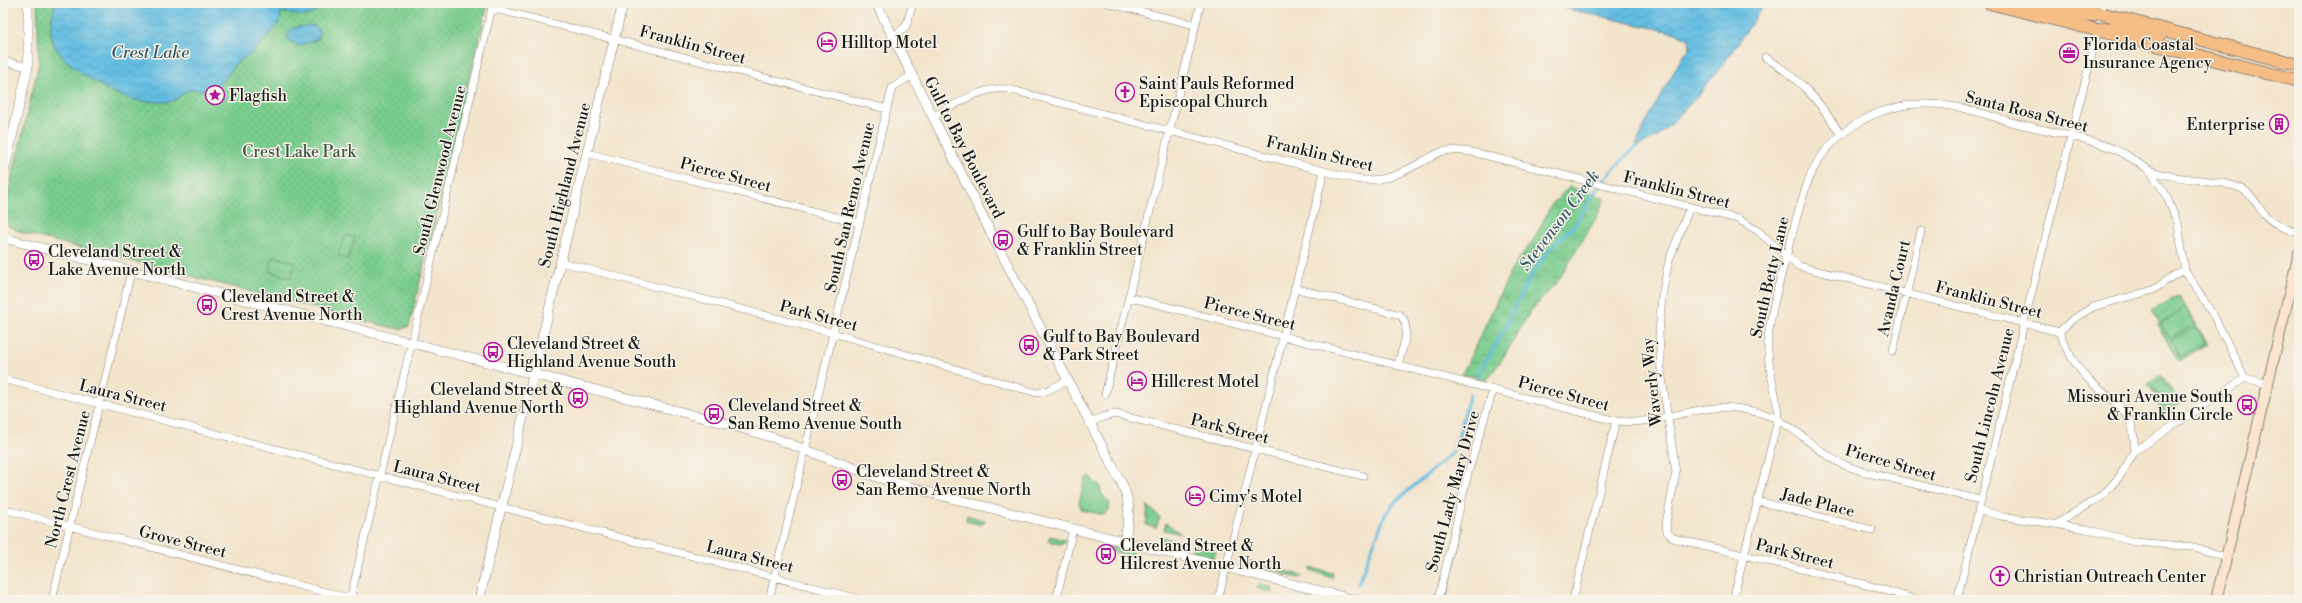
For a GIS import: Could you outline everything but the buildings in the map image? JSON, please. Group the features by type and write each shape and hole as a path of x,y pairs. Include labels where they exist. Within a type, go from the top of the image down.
{"main road":[{"path":"1990,3 2299,81"},
{"path":"2024,3 2074,15 2102,8"},
{"path":"2062,3 2102,8 2193,36 2295,62"},
{"path":"2098,30 2121,27 2173,38 2193,36"},
{"path":"2216,600 2268,384 2295,289 2299,253"}],"street":[{"path":"3,176 28,67 28,3"},
{"name":"South Highland Avenue","path":"479,600 623,3"},
{"name":"Gulf to Bay Boulevard","path":"876,3 1067,381 1123,486 1129,503 1130,518 1124,542"},
{"path":"893,37 906,26 913,3"},
{"path":"1108,3 1195,26"},
{"path":"1105,394 1200,3"},
{"name":"Franklin Street","path":"493,5 887,109"},
{"name":"South Glenwood Avenue","path":"352,600 411,344 493,5"},
{"name":"South Lincoln Avenue","path":"1957,600 1980,500 2098,30"},
{"path":"1765,57 1800,81 1816,97 1841,135"},
{"path":"3,60 28,67"},
{"name":"South San Remo Avenue","path":"769,600 892,88 912,75"},
{"name":"Franklin Street","path":"933,117 977,93 995,88 1008,89 1355,179 1372,181 1386,179 1441,152 1456,150 1472,152 1738,219 1748,223 1786,258 1798,266 2059,332"},
{"name":"Santa Rosa Street","path":"1841,135 1862,120 1880,112 1905,106 1926,104 1953,107 2122,152 2150,170 2185,179 2223,183 2242,189 2254,199 2265,215 2281,227 2299,233"},
{"name":"South Betty Lane","path":"1733,600 1778,419 1778,403 1770,374 1768,340 1786,258 1802,198 1814,169 1841,135"},
{"name":"Pierce Street","path":"587,153 859,223"},
{"path":"2150,170 2165,193 2178,224 2185,270 2215,318 2245,378"},
{"path":"1218,600 1324,171"},
{"name":"Waverly Way","path":"1667,532 1666,524 1676,472 1661,371 1660,341 1662,296 1669,260 1690,206"},
{"name":"Avanda Court","path":"1893,351 1921,231"},
{"path":"3,238 411,344 732,425 774,438 880,478 1073,529 1356,600"},
{"name":"Park Street","path":"561,262 833,333 1037,393 1046,391 1067,381"},
{"path":"2135,451 2130,421 2122,409 2089,380 2076,365 2066,349 2059,332 2073,319 2094,307 2153,290 2176,274 2185,270"},
{"name":"North Crest Avenue","path":"52,600 131,272"},
{"path":"1294,288 1400,315 1405,320 1407,328 1398,365"},
{"name":"Pierce Street","path":"1129,297 1616,422 1634,423 1668,418 1715,408 1736,408 1759,412 1778,419 1794,428 1822,453 1842,464 1980,500"},
{"path":"2058,523 2102,496 2120,476 2135,451 2245,378 2268,384"},
{"name":"Laura Street","path":"3,379 863,600"},
{"name":"South Lady Mary Drive","path":"1438,600 1469,469 1493,390"},
{"name":"Park Street","path":"1090,423 1102,417 1115,414 1363,476"},
{"path":"1573,600 1616,422"},
{"name":"Jade Place","path":"1757,501 1872,530"},
{"name":"Grove Street","path":"3,509 352,600"},
{"path":"1978,510 2001,516 2058,523 2135,542 2194,547 2226,557"},
{"path":"1056,600 1073,529"},
{"name":"Park Street","path":"1667,532 1673,538 1871,586 1917,600"}],"green space":[{"name":"Crest Lake Park","path":"37,3 488,3 409,326 402,329 392,328 23,233 8,226 5,217 5,207 39,63"},
{"path":"1569,187 1605,198 1596,218 1558,281 1530,312 1503,358 1487,380 1462,374 1512,269 1534,239 1552,204"},
{"path":"346,235 355,238 348,259 338,255"},
{"path":"274,256 296,263 291,278 269,271"},
{"path":"2179,296 2208,344 2178,361 2157,324 2159,322 2152,310"},
{"path":"2186,308 2195,324 2170,339 2160,323"},
{"path":"2196,327 2206,342 2180,357 2171,341"},
{"path":"2161,375 2181,403 2164,414 2154,398 2156,396 2147,384"},
{"path":"2161,379 2176,400 2166,407 2152,386"},
{"path":"1090,476 1094,482 1100,485 1101,493 1110,504 1109,510 1104,515 1082,510 1079,503 1085,479"},
{"path":"1148,506 1160,517 1156,528 1146,525"},
{"path":"967,515 985,522 981,525 966,521"},
{"path":"1166,523 1181,534 1164,530"},
{"path":"1461,527 1464,527 1446,600 1443,600"},
{"path":"1050,536 1064,540 1064,543 1059,544 1048,541"},
{"path":"1162,537 1183,543 1182,547 1178,550 1163,547 1161,543"},
{"path":"1112,545 1132,551 1132,556 1110,551"},
{"path":"1193,545 1216,551 1214,558 1195,554 1192,550"},
{"path":"1250,561 1276,568 1275,572 1267,570 1268,566 1252,562 1250,566"},
{"path":"1311,568 1333,573 1332,578 1310,570"},
{"path":"1279,569 1303,576 1299,578 1278,573"},
{"path":"1260,584 1271,587 1273,593 1256,588"}],"water":[{"name":"Crest Lake","path":"55,3 325,3 314,13 306,16 282,12 278,25 251,54 237,62 224,80 211,90 190,90 171,102 152,102 127,98 108,90 85,76 64,59 57,50 52,37 51,28"},
{"path":"1554,3 1766,3 1724,63 1695,99 1658,137 1635,148 1647,120 1681,59 1690,48 1689,39 1676,33 1572,10"},
{"path":"313,25 319,30 318,39 298,46 288,39 288,33 292,28"}],"waterway":[{"name":"Stevenson Creek","path":"1477,376 1497,343 1528,281 1548,251 1576,223 1594,193 1617,165 1637,146"},
{"name":"Stevenson Creek","path":"1358,584 1385,515 1395,502 1451,454 1457,442 1470,393"}],"place":[{"name":"Hilltop Motel","path":"827,42"},
{"name":"Florida Coastal Insurance Agency","path":"2069,53"},
{"name":"Saint Pauls Reformed Episcopal Church","path":"1125,92"},
{"name":"Flagfish","path":"215,95"},
{"name":"Enterprise","path":"2279,124"},
{"name":"Gulf to Bay Boulevard & Franklin Street","path":"1003,240"},
{"name":"Cleveland Street & Lake Avenue North","path":"34,260"},
{"name":"Cleveland Street & Crest Avenue North","path":"207,305"},
{"name":"Gulf to Bay Boulevard & Park Street","path":"1029,345"},
{"name":"Cleveland Street & Highland Avenue South","path":"493,352"},
{"name":"Hillcrest Motel","path":"1137,381"},
{"name":"Cleveland Street & Highland Avenue North","path":"578,398"},
{"name":"Missouri Avenue South & Franklin Circle","path":"2247,405"},
{"name":"Cleveland Street & San Remo Avenue South","path":"714,414"},
{"name":"Cleveland Street & San Remo Avenue North","path":"842,480"},
{"name":"Cimy's Motel","path":"1195,496"},
{"name":"Cleveland Street & Hilcrest Avenue North","path":"1106,554"},
{"name":"Christian Outreach Center","path":"2000,576"}]}
